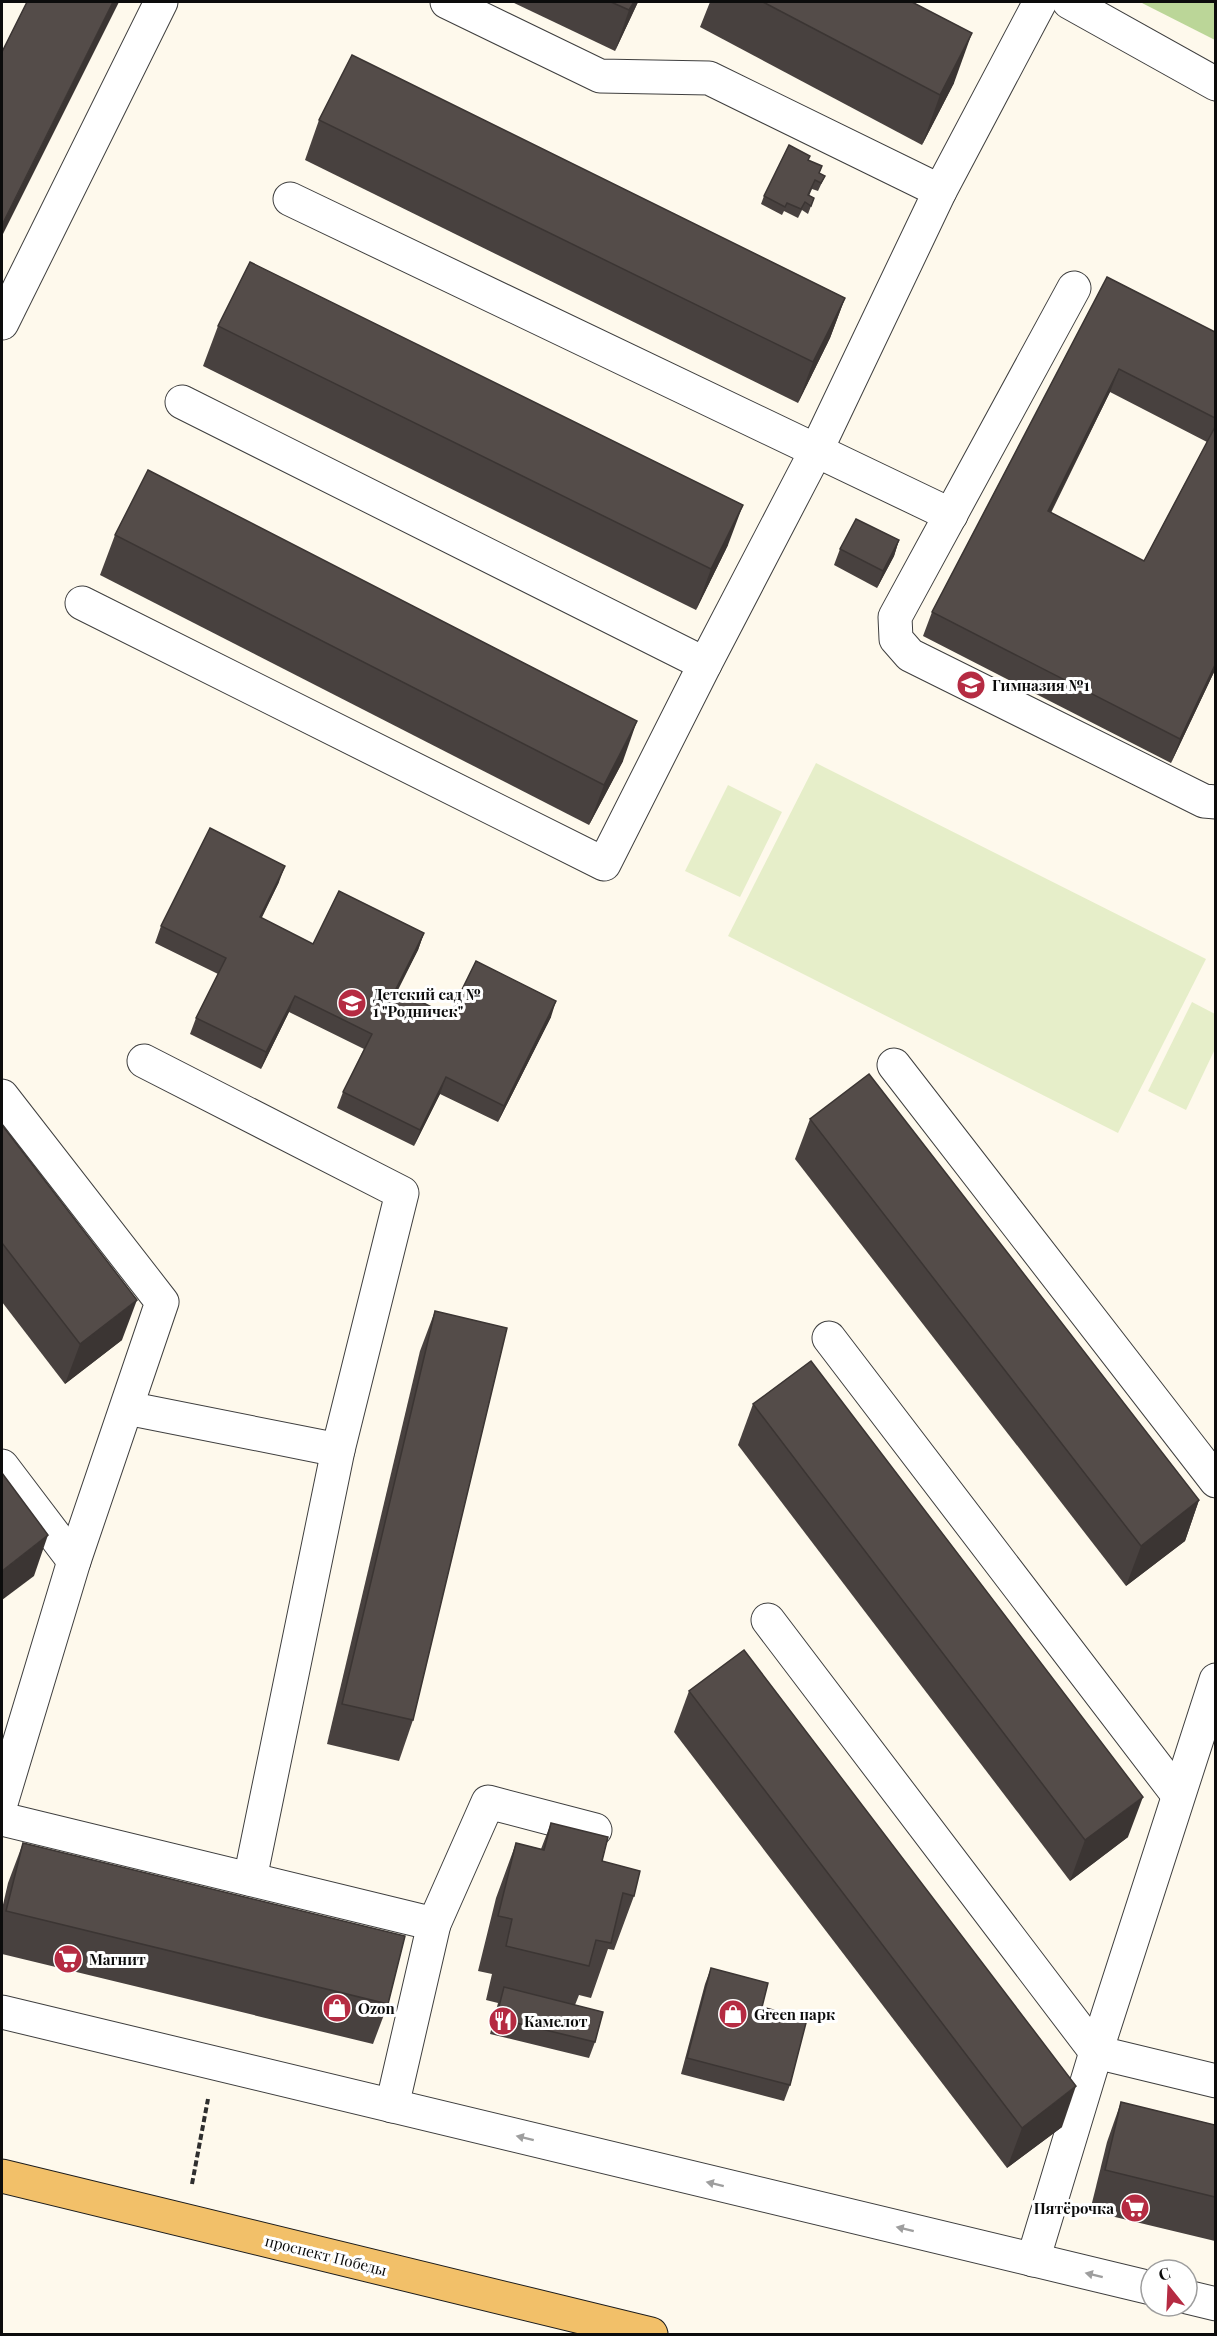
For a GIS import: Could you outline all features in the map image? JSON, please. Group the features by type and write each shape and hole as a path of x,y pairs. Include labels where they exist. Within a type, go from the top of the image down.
{"main road":[{"name":"проспект Победы","path":"2,2176 651,2334"}],"street":[{"path":"2,323 161,2"},
{"path":"447,2 600,76 709,78 940,191"},
{"path":"82,603 604,864 816,451 940,191 1040,2"},
{"path":"1069,2 1215,84"},
{"path":"290,200 951,515"},
{"path":"1074,288 895,617 896,639 910,655 1204,801 1215,802"},
{"path":"182,402 705,664"},
{"path":"144,1061 402,1193 338,1450 250,1879"},
{"path":"894,1065 1215,1481"},
{"path":"2,1096 162,1302 74,1561 2,1800"},
{"path":"829,1338 1178,1795"},
{"path":"127,1408 338,1450"},
{"path":"2,1466 74,1561"},
{"path":"768,1620 1096,2052 1215,2081"},
{"path":"1033,2260 1096,2052 1215,1680"},
{"path":"392,2106 434,1924 488,1802 595,1830"},
{"path":"2,1819 434,1924"},
{"path":"2,2012 1139,2285"},
{"path":"1199,2300 1215,2304"}],"path":[{"path":"192,2184 210,2090"}],"green space":[{"path":"1140,2 1215,2 1215,40"},
{"path":"816,763 1206,959 1118,1133 728,936"},
{"path":"728,785 782,812 740,897 685,871"},
{"path":"1192,1002 1215,1014 1215,1049 1186,1110 1148,1091"}],"building":[{"path":"27,2 113,2 2,225 2,52"},
{"path":"611,2 634,2 629,10"},
{"path":"763,2 912,2 972,33 940,95"},
{"path":"352,55 845,298 813,362 319,120"},
{"path":"789,145 810,156 808,160 822,166 819,173 825,176 821,183 815,180 808,195 814,198 811,206 805,202 801,209 787,203 785,207 764,196"},
{"path":"250,262 743,505 711,569 218,326"},
{"path":"1107,277 1215,332 1215,418 1119,369 1048,511 1144,561 1215,427 1215,665 1180,739 932,612"},
{"path":"148,470 637,721 604,785 115,535"},
{"path":"856,519 899,540 883,571 840,549"},
{"path":"210,828 285,866 260,917 313,944 339,891 424,933 396,989 449,1016 476,961 556,1001 504,1106 446,1077 420,1130 343,1092 372,1034 295,996 266,1052 196,1018 226,958 161,926"},
{"path":"869,1074 1199,1500 1141,1546 810,1119"},
{"path":"2,1125 137,1300 80,1344 2,1243"},
{"path":"435,1311 507,1328 413,1720 342,1704"},
{"path":"811,1361 1143,1797 1085,1840 753,1404"},
{"path":"2,1473 48,1535 2,1571"},
{"path":"744,1650 1076,2086 1022,2128 689,1691"},
{"path":"551,1823 608,1837 602,1861 640,1871 634,1896 623,1893 611,1943 596,1940 589,1966 506,1946 512,1919 498,1916 516,1843 544,1850"},
{"path":"23,1843 405,1936 388,2004 6,1911"},
{"path":"711,1968 768,1983 762,2007 807,2019 790,2085 687,2058"},
{"path":"504,1987 603,2012 595,2042 496,2018"},
{"path":"1121,2102 1215,2125 1215,2197 1105,2170"}],"place":[{"name":"Гимназия №1","path":"971,685"},
{"name":"Детский сад № 1 \"Родничек\"","path":"352,1003"},
{"name":"Магнит","path":"68,1959"},
{"name":"Ozon","path":"337,2008"},
{"name":"Green парк","path":"733,2014"},
{"name":"Камелот","path":"503,2021"},
{"name":"Пятёрочка","path":"1135,2208"}]}
